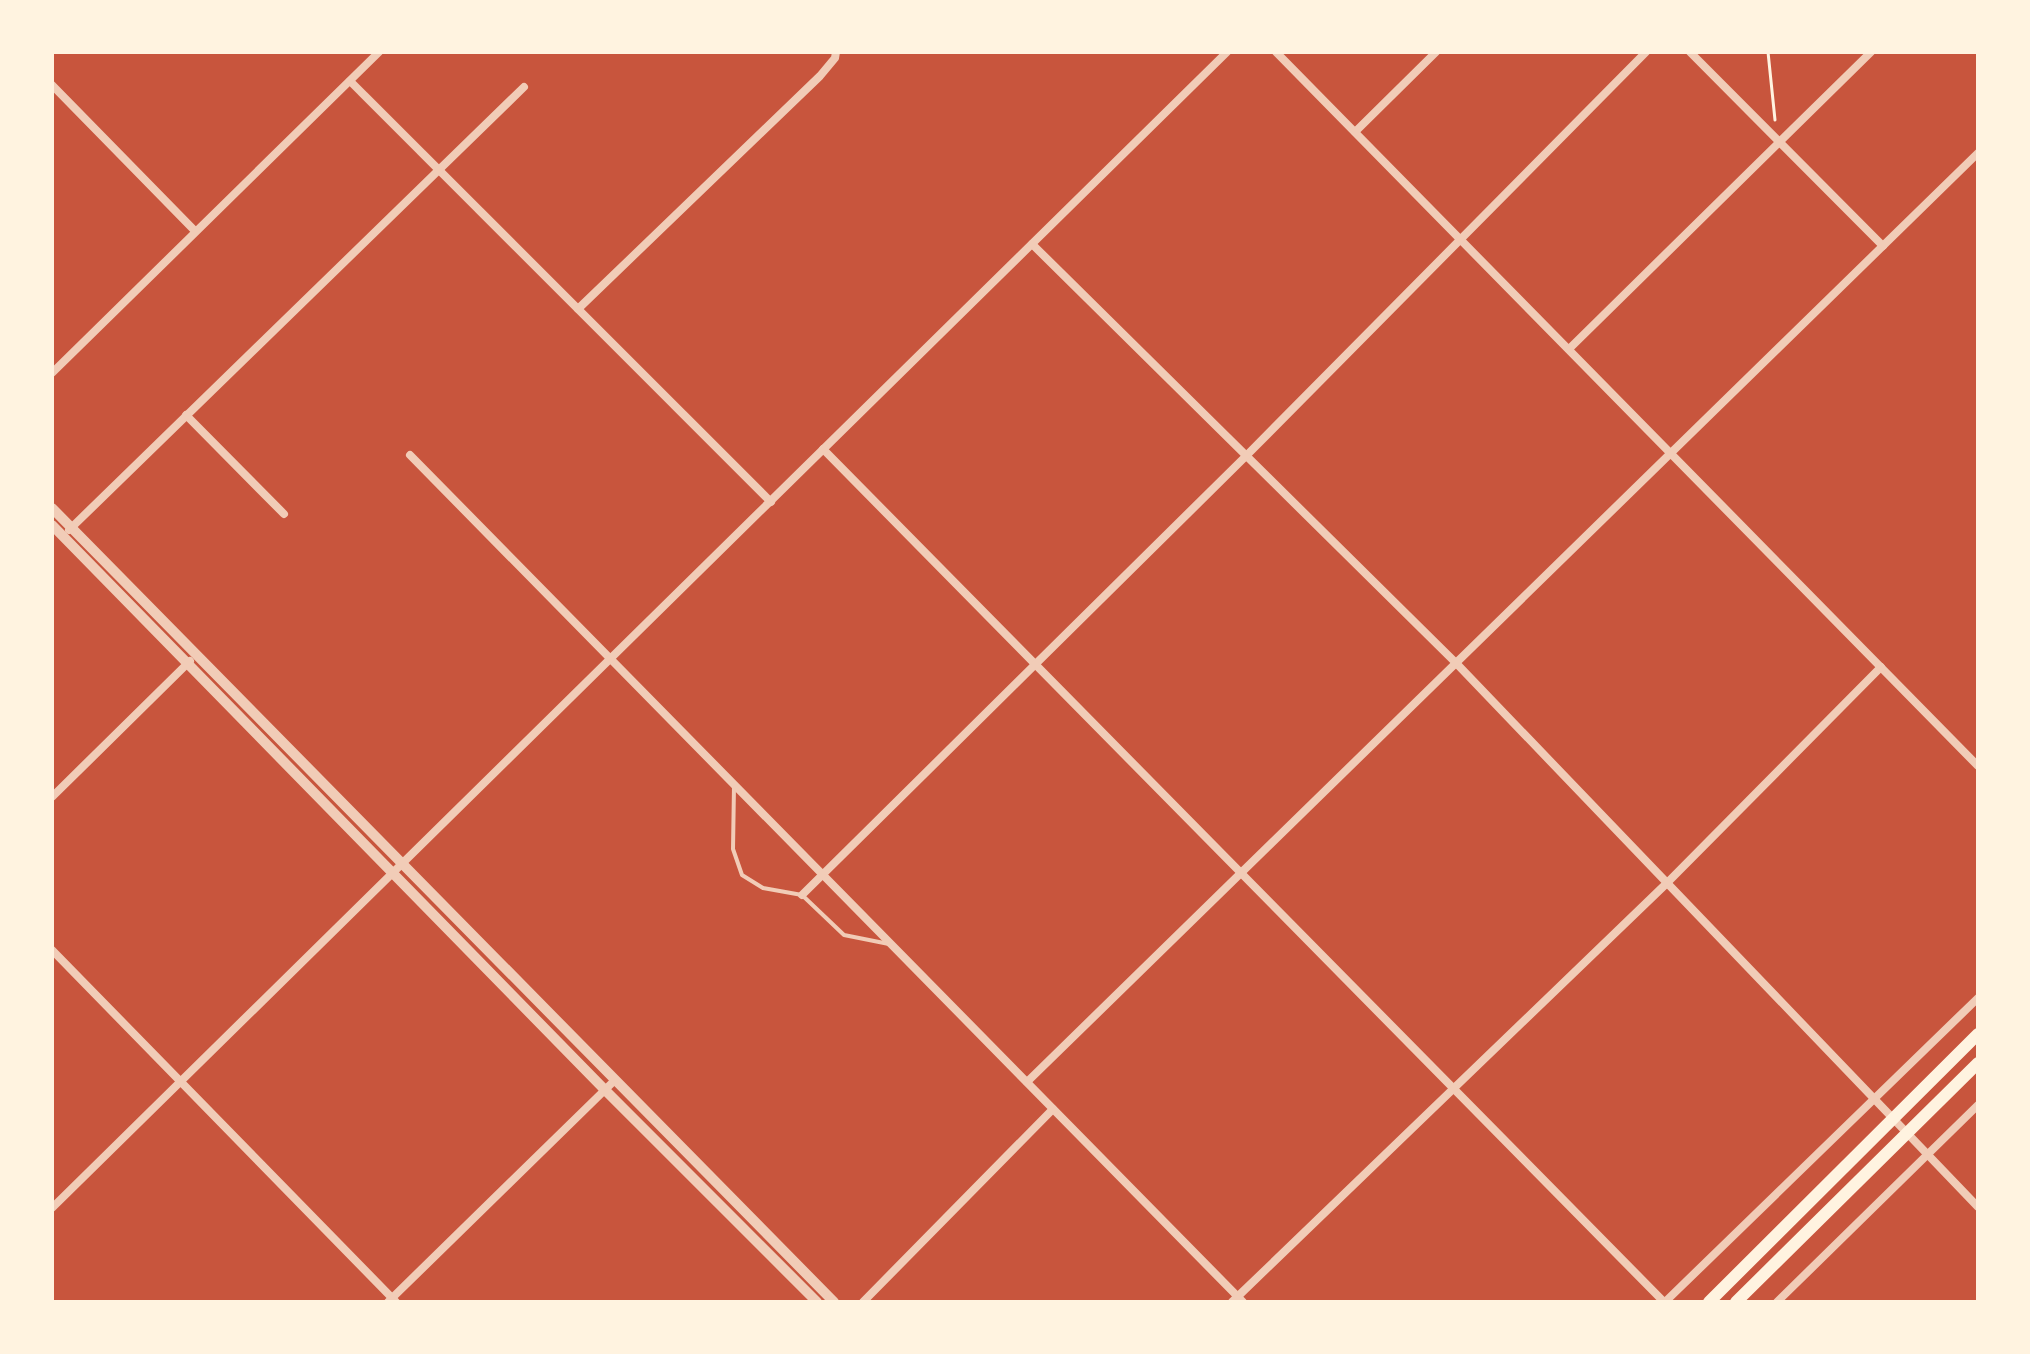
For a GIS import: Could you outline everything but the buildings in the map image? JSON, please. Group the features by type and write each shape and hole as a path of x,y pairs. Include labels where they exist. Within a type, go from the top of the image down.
{"main road":[{"path":"1709,1302 1978,1034"},
{"path":"1736,1302 1978,1063"}],"street":[{"path":"52,373 379,52"},
{"path":"52,1208 1227,52"},
{"path":"1276,52 1978,766"},
{"path":"1355,132 1436,52"},
{"path":"802,895 1245,457 1646,52"},
{"path":"1690,52 1883,246"},
{"path":"1569,349 1871,52"},
{"path":"578,309 820,76 836,55"},
{"path":"350,81 771,502"},
{"path":"52,85 195,231"},
{"path":"63,537 524,87"},
{"path":"1027,1082 1978,153"},
{"path":"1032,244 1457,664 1978,1207"},
{"path":"186,415 284,514"},
{"path":"823,449 1664,1302 1978,998"},
{"path":"410,455 1238,1300 1668,882 1881,667"},
{"path":"52,508 392,873 605,1090 815,1298 834,1302"},
{"path":"52,525 402,863 615,1080 815,1298"},
{"path":"52,797 192,659"},
{"path":"52,950 392,1301 615,1080"},
{"path":"1777,1302 1978,1105"},
{"path":"863,1302 1053,1109"}],"lane":[{"path":"734,784 733,849 742,875 763,888 802,895 844,935 891,944"}],"path":[{"path":"1768,52 1774,112"}]}
